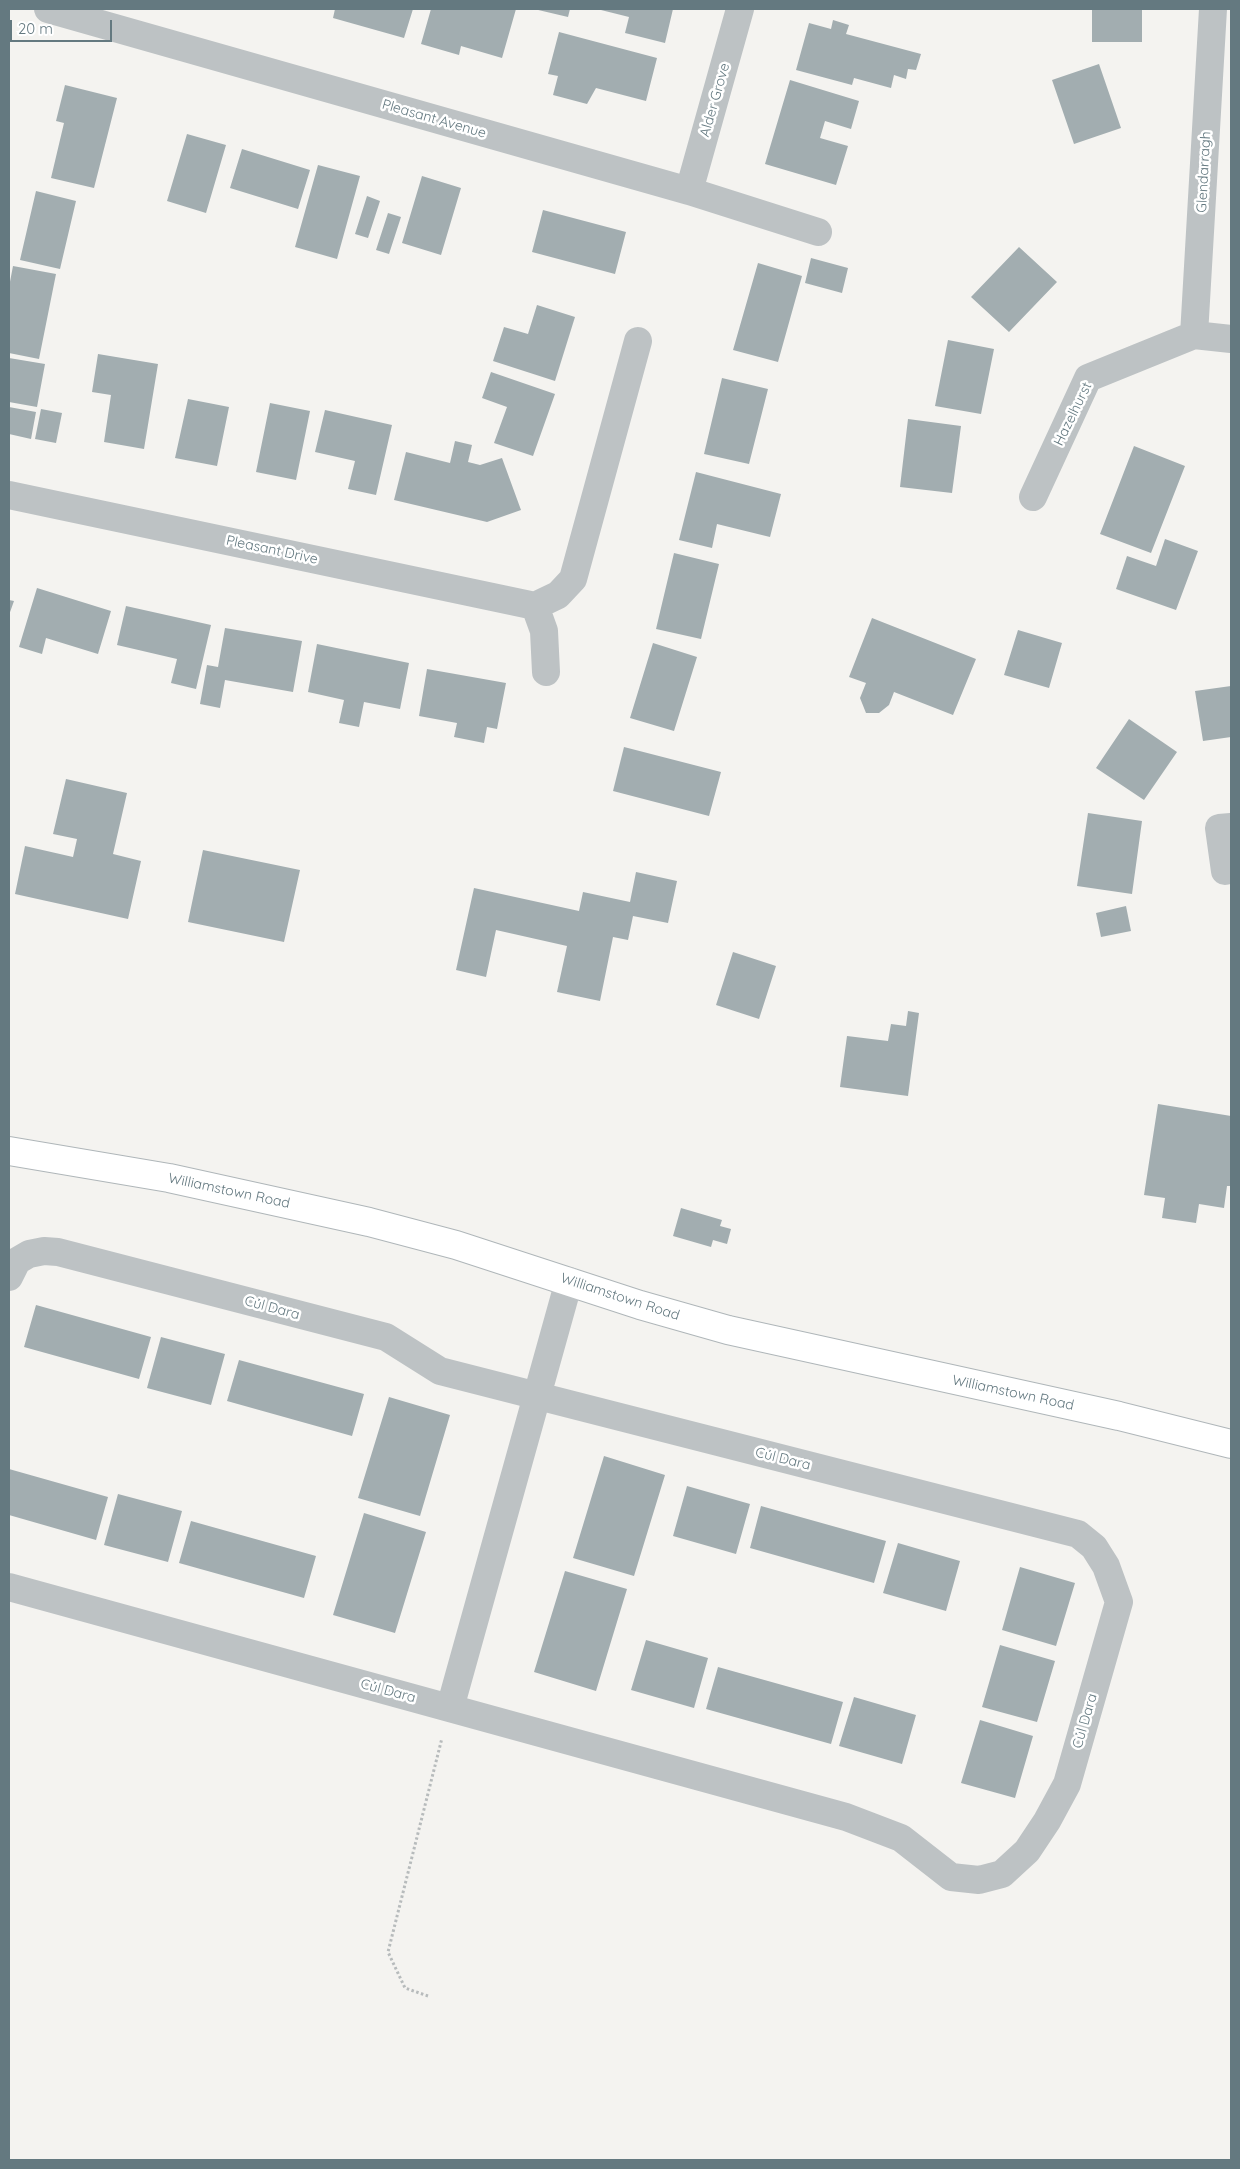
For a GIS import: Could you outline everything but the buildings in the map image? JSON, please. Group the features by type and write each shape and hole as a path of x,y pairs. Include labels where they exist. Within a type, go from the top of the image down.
{"street":[{"name":"Pleasant Avenue","path":"48,9 688,191 818,232"},
{"name":"Alder Grove","path":"688,191 740,9"},
{"name":"Glendarragh","path":"1194,335 1213,9"},
{"path":"1194,335 1231,339"},
{"name":"Hazelhurst","path":"1033,497 1088,378 1194,335"},
{"path":"546,672 544,631 535,606 558,595 573,579 638,341"},
{"name":"Pleasant Drive","path":"9,495 535,606"},
{"path":"1225,871 1219,828 1231,827"},
{"name":"Williamstown Road","path":"9,1151 169,1178 282,1201 456,1245 640,1305 737,1332 1119,1416 1231,1444"},
{"name":"Cúl Dara","path":"9,1277 17,1261 29,1254 44,1251 58,1252 386,1338 440,1371 1078,1534 1094,1547 1106,1566 1119,1602 1063,1791 1048,1821 1027,1851 1002,1874 979,1880 951,1876 900,1838 846,1817 9,1587"},
{"path":"450,1708 569,1281"}],"path":[{"path":"428,1996 405,1988 388,1952 450,1708"}]}
